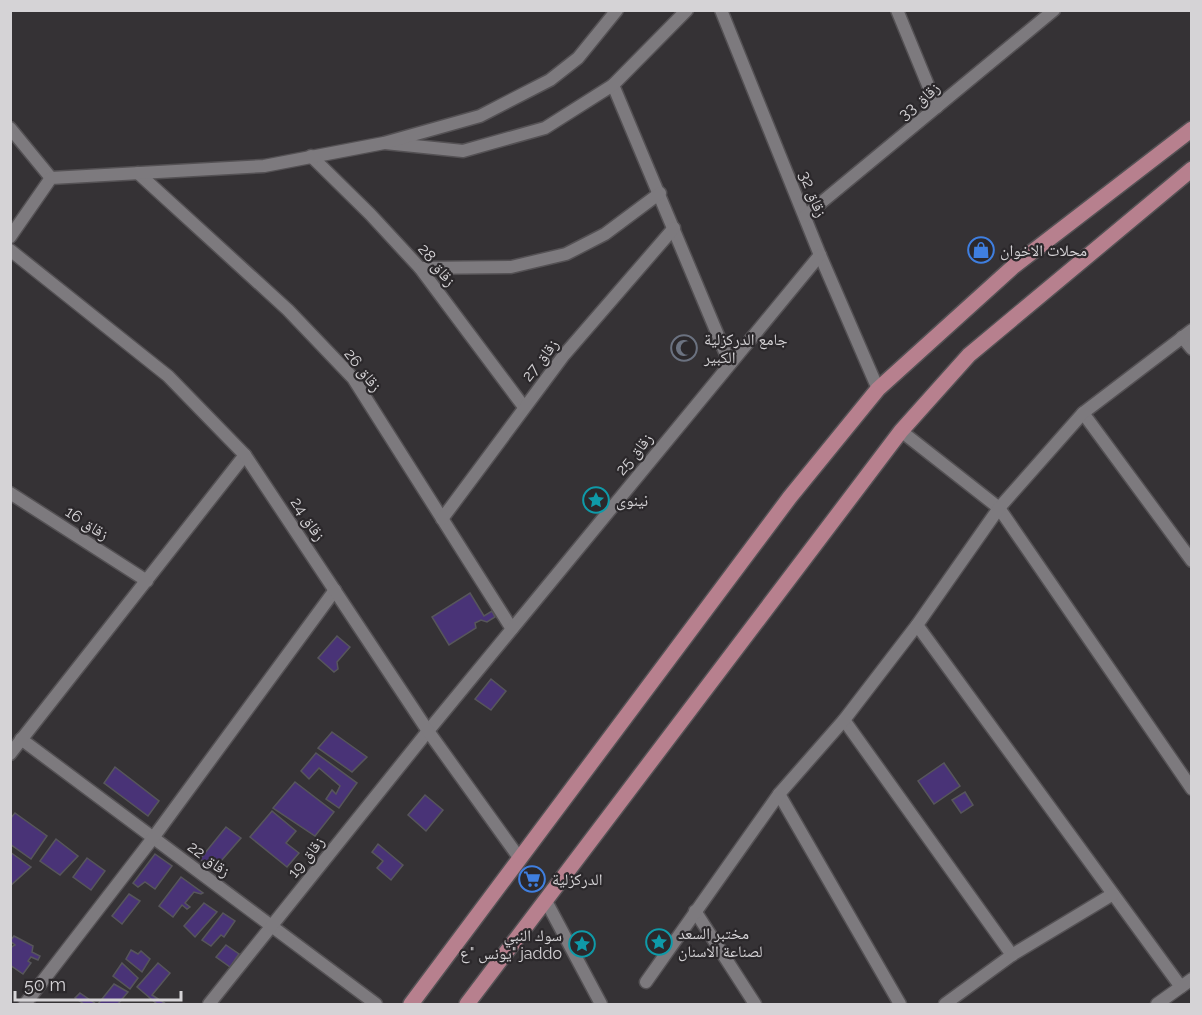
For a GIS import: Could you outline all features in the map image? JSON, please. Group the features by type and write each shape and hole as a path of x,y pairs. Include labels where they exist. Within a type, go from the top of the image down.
{"main road":[{"path":"411,1005 790,497 878,388 1014,266 1191,129"},
{"path":"467,1005 902,431 969,355 1191,169"}],"street":[{"path":"51,178 264,166 384,143 480,116 550,80 578,58 617,10"},
{"path":"384,143 463,151 545,128 613,85 687,10"},
{"name":"زقاق 32","path":"721,10 820,255 878,388"},
{"path":"897,10 937,107"},
{"name":"زقاق 33","path":"805,216 1054,10"},
{"path":"613,85 730,364"},
{"path":"10,128 51,178"},
{"name":"زقاق 28","path":"310,156 370,214 420,268 524,407"},
{"name":"زقاق 26","path":"138,173 288,310 353,378 512,629"},
{"path":"10,237 51,178"},
{"path":"420,268 511,267 566,254 604,234 660,193"},
{"name":"زقاق 27","path":"442,519 564,355 674,228"},
{"name":"زقاق 24","path":"10,250 168,376 245,455 428,731 520,859"},
{"name":"زقاق 25","path":"428,731 820,255"},
{"path":"646,982 779,794 844,720 917,625 999,508 1083,413 1187,333 1191,349"},
{"path":"1083,413 1191,561"},
{"path":"902,431 999,508 1191,789"},
{"path":"10,754 245,455"},
{"name":"زقاق 16","path":"10,493 147,581"},
{"path":"25,1005 153,838 335,590"},
{"path":"917,625 1181,987"},
{"path":"844,720 1012,955"},
{"name":"زقاق 19","path":"209,1005 428,731"},
{"name":"زقاق 22","path":"21,739 376,1005"},
{"path":"779,794 900,1005"},
{"path":"945,1005 1012,955 1113,894"},
{"path":"546,900 601,1005"},
{"path":"695,911 755,1005"},
{"path":"1157,1005 1191,979"}],"building":[{"path":"470,593 484,616 492,611 495,617 487,622 481,620 475,623 476,628 449,645 432,617"},
{"path":"337,636 350,647 337,662 338,669 334,672 318,658"},
{"path":"491,679 506,691 491,710 475,699"},
{"path":"332,732 367,757 352,772 318,748"},
{"path":"316,753 357,783 339,808 326,799 332,790 336,794 340,786 319,768 309,779 301,771"},
{"path":"944,763 960,786 934,804 918,781"},
{"path":"115,767 159,801 148,816 104,783"},
{"path":"295,782 334,812 315,836 273,808"},
{"path":"965,792 973,805 961,813 952,800"},
{"path":"425,795 443,810 426,831 408,815"},
{"path":"272,811 296,831 286,843 299,853 287,867 250,837"},
{"path":"15,813 47,836 31,859 10,844 10,819"},
{"path":"226,827 241,838 214,869 200,859"},
{"path":"56,839 78,856 60,875 40,861"},
{"path":"378,844 403,865 391,880 377,868 383,861 372,852"},
{"path":"10,852 31,867 10,886"},
{"path":"155,854 172,866 155,889 145,882 138,887 133,883"},
{"path":"87,858 105,871 91,890 73,877"},
{"path":"181,877 203,893 194,892 185,903 190,907 187,909 182,905 173,917 159,906"},
{"path":"129,894 140,901 122,924 112,916"},
{"path":"204,903 217,912 195,937 184,926"},
{"path":"223,913 235,921 224,937 221,935 211,946 202,940"},
{"path":"14,936 33,946 32,952 40,956 38,960 31,957 28,961 31,963 23,974 10,965 10,948 15,945 10,941"},
{"path":"226,945 239,954 230,967 216,957"},
{"path":"131,950 138,954 141,951 150,959 142,972 126,959"},
{"path":"122,963 138,978 130,989 113,976"},
{"path":"158,963 170,973 152,995 166,1004 157,1004 137,987"},
{"path":"114,984 128,992 118,1004 98,1004"},
{"path":"80,993 96,1004 84,1004 75,998"}],"place":[{"name":"محلات الاخوان","path":"981,250"},
{"name":"جامع الدركزلية الكبير","path":"684,348"},
{"name":"نينوى","path":"596,500"},
{"name":"الدركزلية","path":"532,879"},
{"name":"مختبر السعد لصناعة الاسنان","path":"659,942"},
{"name":"سوك النبي يونس \"ع\" jaddo","path":"582,944"}]}
